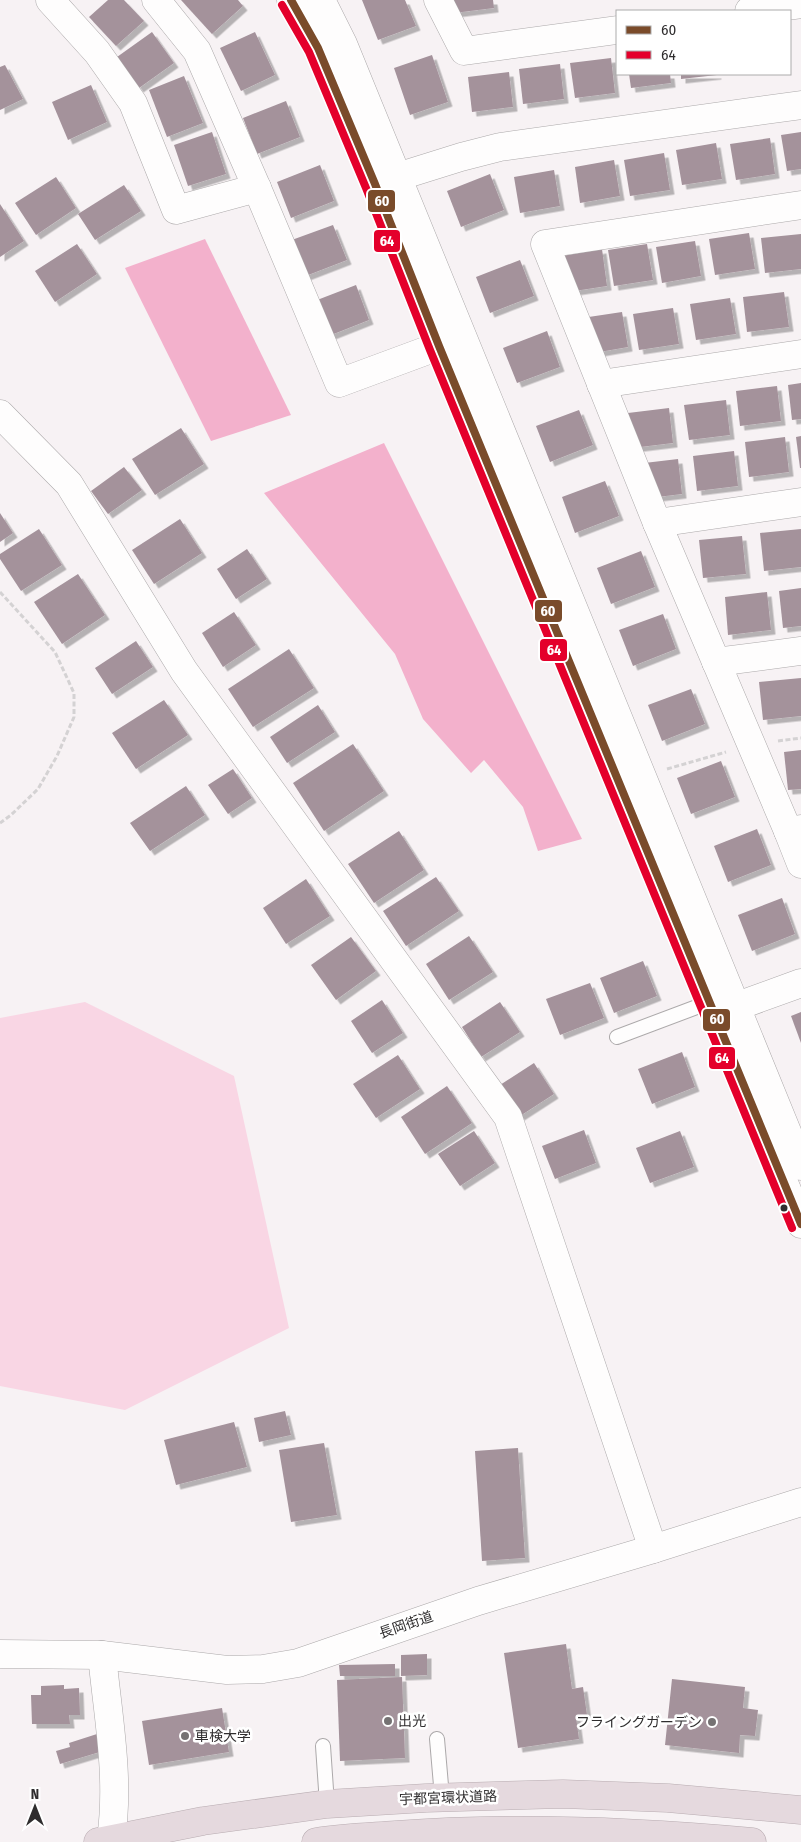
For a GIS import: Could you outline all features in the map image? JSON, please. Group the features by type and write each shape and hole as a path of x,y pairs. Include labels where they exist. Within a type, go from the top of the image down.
{"highway":[{"name":"宇都宮環状道路","path":"105,1841 203,1821 327,1804 442,1797 563,1794 668,1798 801,1810"},
{"path":"316,1842 446,1832 535,1830 663,1834 752,1842"}],"street":[{"path":"50,0 97,52 134,103 176,210 257,188"},
{"path":"156,0 196,51 257,188 339,382 452,346"},
{"path":"292,0 386,180"},
{"path":"321,0 343,44 386,180 452,346 723,1005 801,1224"},
{"path":"438,0 464,51 616,30"},
{"path":"756,10 801,4"},
{"path":"386,180 460,157 500,148 801,105"},
{"path":"801,205 545,244 657,523 716,662 794,830 801,864"},
{"path":"601,384 801,354"},
{"path":"0,414 68,484 184,671 508,1117 653,1549"},
{"path":"657,523 801,502"},
{"path":"716,662 801,651"},
{"path":"723,1005 801,984"},
{"path":"723,1005 801,1166"},
{"name":"長岡街道","path":"3,1646 102,1655 227,1670 263,1669 298,1663 478,1600 653,1549 801,1502"},
{"path":"102,1655 115,1784 115,1814 105,1841"}],"lane":[{"path":"617,1037 723,1005"},
{"path":"437,1739 442,1797"},
{"path":"323,1746 327,1804"}],"path":[{"path":"0,592 55,652 74,693 74,717 58,756 38,789 0,823"}],"shaded area":[{"path":"205,239 291,415 211,441 125,268"},
{"path":"384,443 582,839 538,851 523,807 484,760 471,773 423,719 395,654 264,493"},
{"path":"85,1002 234,1076 289,1328 125,1410 0,1386 0,1018"}],"building":[{"path":"108,0 124,0 144,21 116,46 89,17"},
{"path":"181,0 238,0 243,6 212,34"},
{"path":"362,0 405,0 416,26 378,40"},
{"path":"451,0 493,0 494,8 454,13"},
{"path":"152,32 174,63 139,88 117,57"},
{"path":"255,32 275,75 241,91 220,48"},
{"path":"432,55 448,102 410,115 394,68"},
{"path":"611,58 615,93 575,98 570,63"},
{"path":"560,64 564,99 523,104 519,69"},
{"path":"5,65 23,99 0,110 0,67"},
{"path":"509,72 513,107 472,112 468,77"},
{"path":"629,75 670,75 671,83 631,88"},
{"path":"681,75 717,75 681,79"},
{"path":"184,76 203,123 167,137 149,90"},
{"path":"91,85 107,122 68,140 52,102"},
{"path":"286,101 300,137 257,154 243,118"},
{"path":"212,132 226,174 188,186 174,145"},
{"path":"801,132 801,169 787,171 781,135"},
{"path":"770,138 775,174 736,180 730,144"},
{"path":"716,143 722,179 682,185 676,150"},
{"path":"664,153 670,190 630,196 624,160"},
{"path":"614,160 620,196 580,203 575,167"},
{"path":"320,165 334,201 291,218 277,182"},
{"path":"554,170 560,206 520,213 514,177"},
{"path":"490,174 504,210 461,227 447,191"},
{"path":"56,177 76,208 36,235 15,203"},
{"path":"124,185 141,211 95,240 78,214"},
{"path":"0,204 24,241 0,257"},
{"path":"333,225 347,260 303,277 289,241"},
{"path":"749,233 755,269 715,275 709,239"},
{"path":"801,234 801,269 765,273 761,238"},
{"path":"695,241 701,276 662,283 656,247"},
{"path":"77,244 97,274 55,302 35,271"},
{"path":"647,244 653,280 614,286 608,250"},
{"path":"602,249 607,286 568,292 562,256"},
{"path":"520,260 534,296 490,313 476,277"},
{"path":"356,285 369,320 326,337 312,302"},
{"path":"784,292 789,327 747,332 743,297"},
{"path":"730,298 736,334 696,340 690,304"},
{"path":"673,308 679,344 639,350 633,314"},
{"path":"622,312 628,347 588,354 582,318"},
{"path":"547,331 560,367 517,383 503,348"},
{"path":"801,383 801,419 792,420 788,385"},
{"path":"777,386 781,421 740,426 736,391"},
{"path":"726,400 730,435 689,440 684,405"},
{"path":"669,408 673,443 632,448 628,413"},
{"path":"579,410 593,445 550,462 536,426"},
{"path":"181,428 204,464 155,495 132,459"},
{"path":"801,436 801,468 800,468 796,437"},
{"path":"785,437 789,472 749,477 745,442"},
{"path":"734,451 738,486 697,491 693,456"},
{"path":"678,459 682,494 641,499 636,464"},
{"path":"124,467 142,490 108,514 91,491"},
{"path":"605,481 619,516 575,533 562,497"},
{"path":"0,513 13,533 0,542"},
{"path":"180,519 202,553 154,584 132,550"},
{"path":"39,529 62,565 21,591 0,559 0,554"},
{"path":"801,529 801,567 764,571 760,533"},
{"path":"742,536 746,574 703,578 699,540"},
{"path":"247,549 267,579 236,599 217,569"},
{"path":"641,551 655,587 611,604 597,568"},
{"path":"78,574 105,615 62,644 34,602"},
{"path":"801,588 801,626 783,628 779,591"},
{"path":"767,592 771,630 728,635 725,597"},
{"path":"234,612 256,645 223,667 202,633"},
{"path":"663,614 676,649 633,666 619,630"},
{"path":"136,641 153,667 112,694 95,668"},
{"path":"289,649 314,688 253,727 228,689"},
{"path":"801,678 801,716 763,720 759,682"},
{"path":"691,689 705,724 662,741 648,705"},
{"path":"164,700 188,735 136,769 112,733"},
{"path":"318,705 335,732 287,763 270,737"},
{"path":"353,744 384,791 324,831 293,783"},
{"path":"801,750 801,789 788,790 784,752"},
{"path":"721,761 735,797 691,814 677,778"},
{"path":"233,769 252,798 228,814 208,785"},
{"path":"186,786 205,815 150,851 130,823"},
{"path":"757,829 771,865 728,882 714,846"},
{"path":"399,831 424,870 374,903 348,864"},
{"path":"436,877 459,911 406,946 383,911"},
{"path":"306,879 330,916 286,944 263,908"},
{"path":"782,898 795,934 752,951 738,915"},
{"path":"469,936 493,972 449,1000 426,964"},
{"path":"351,937 376,971 336,1000 311,965"},
{"path":"643,961 657,996 614,1013 600,978"},
{"path":"590,983 604,1018 560,1035 546,999"},
{"path":"382,1000 403,1033 372,1053 351,1021"},
{"path":"500,1002 520,1032 481,1057 462,1027"},
{"path":"801,1012 801,1043 791,1016"},
{"path":"682,1052 695,1087 652,1104 638,1069"},
{"path":"398,1055 420,1089 376,1118 353,1084"},
{"path":"534,1063 554,1094 520,1116 500,1085"},
{"path":"447,1086 472,1123 425,1154 401,1117"},
{"path":"584,1130 596,1163 555,1179 542,1146"},
{"path":"474,1131 495,1163 460,1186 438,1154"},
{"path":"680,1131 694,1167 650,1183 636,1148"},
{"path":"285,1411 291,1435 259,1442 254,1418"},
{"path":"234,1422 247,1467 176,1485 164,1440"},
{"path":"324,1443 337,1515 291,1522 279,1450"},
{"path":"518,1448 525,1558 482,1561 475,1451"},
{"path":"566,1644 572,1689 583,1687 587,1715 576,1717 579,1739 518,1748 504,1653"},
{"path":"427,1654 427,1675 401,1676 401,1655"},
{"path":"395,1664 395,1676 340,1676 339,1665"},
{"path":"402,1677 405,1758 340,1761 337,1680"},
{"name":"フライングガーデン","path":"672,1679 745,1687 743,1708 758,1710 755,1736 740,1735 739,1753 665,1745"},
{"path":"64,1685 64,1689 79,1688 80,1715 69,1715 70,1724 32,1724 31,1695 41,1695 41,1686"},
{"name":"車検大学","path":"222,1708 229,1752 149,1765 142,1721"},
{"path":"97,1734 103,1751 60,1764 56,1751 70,1747 69,1743"}],"transit line":[{"name":"60","path":"291,0 318,48 375,184 439,346 801,1224"},
{"name":"64","path":"282,5 309,52 366,188 430,350 792,1228"}],"place":[{"name":"出光","path":"388,1721"},
{"name":"フライングガーデン","path":"712,1722"},
{"name":"車検大学","path":"185,1736"}]}
